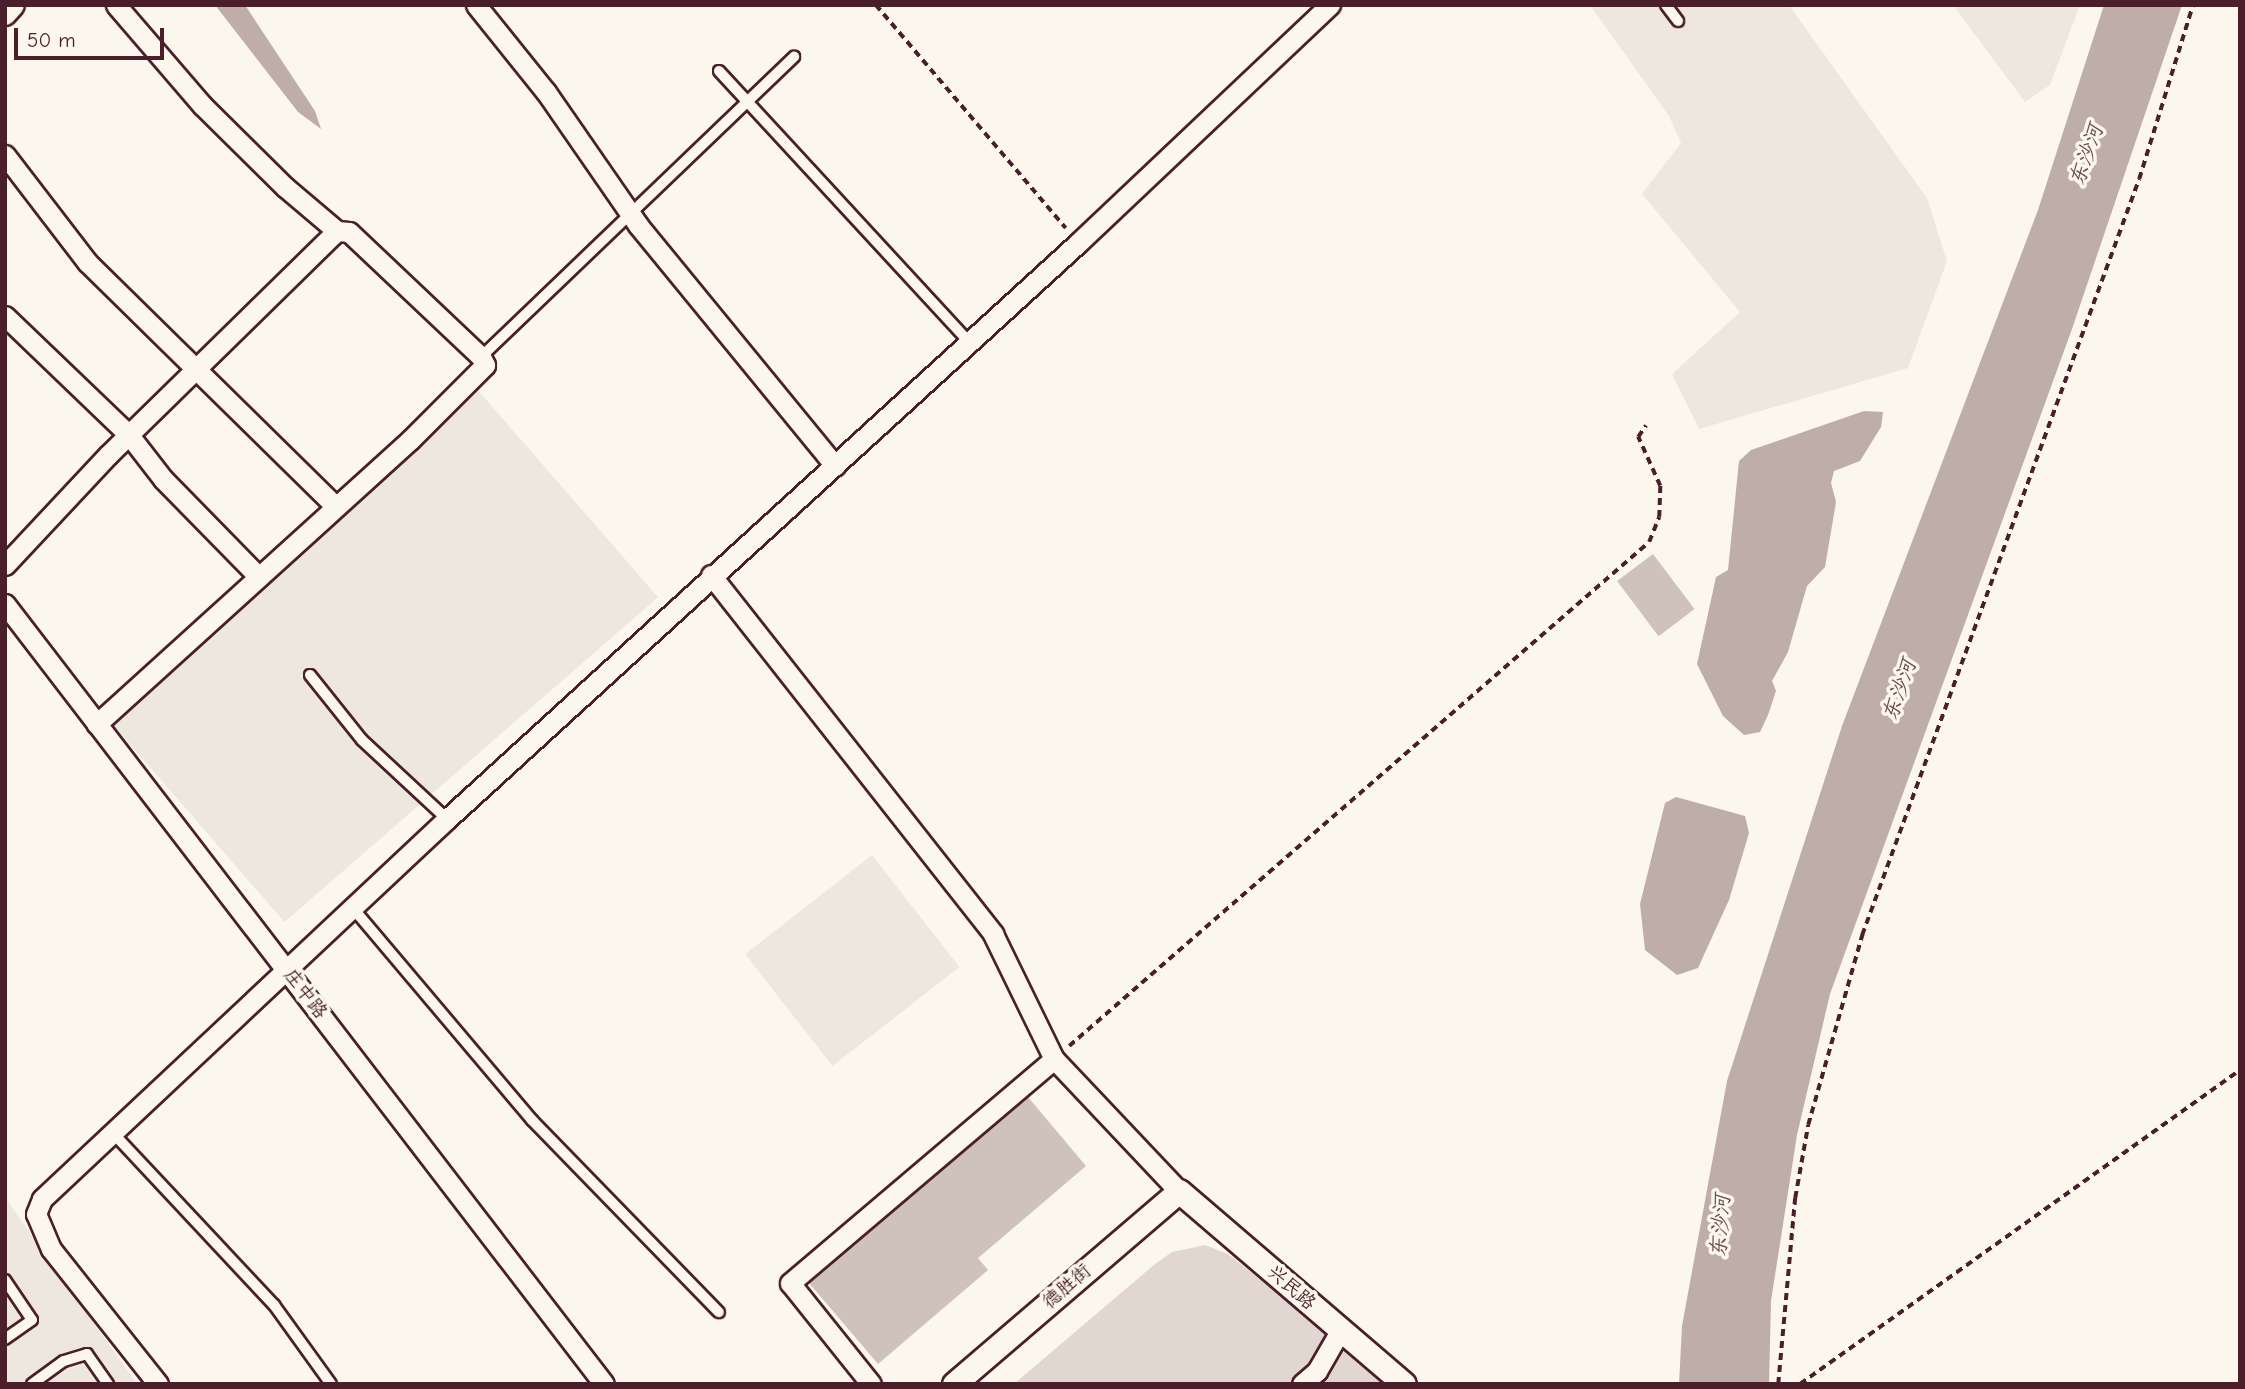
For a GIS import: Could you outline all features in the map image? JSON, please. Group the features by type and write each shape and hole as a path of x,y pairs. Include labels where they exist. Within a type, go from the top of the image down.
{"street":[{"path":"5,15 14,5"},
{"path":"97,724 259,577 485,365 481,356 349,232 337,232 202,105 116,5"},
{"path":"476,5 546,92 632,215 835,466"},
{"path":"158,1384 51,1249 36,1214 42,1199 711,575 835,466 1079,243 1330,5"},
{"path":"5,155 87,262 335,506"},
{"path":"5,565 129,435 337,232"},
{"path":"5,316 129,435 163,479 259,577"},
{"path":"711,575 993,934 1055,1059 1179,1191"},
{"name":"庄中路","path":"5,604 604,1384"},
{"path":"871,1384 790,1283 1055,1059"},
{"name":"兴民路","path":"1179,1191 1404,1384"},
{"name":"德胜街","path":"954,1384 1179,1191"},
{"path":"1302,1384 1317,1371 1340,1331"}],"lane":[{"path":"1666,5 1678,21"},
{"path":"481,356 632,215 794,57"},
{"path":"719,71 970,343"},
{"path":"310,675 362,740 447,819"},
{"path":"352,907 532,1120 719,1311"},
{"path":"113,1133 265,1294 331,1384"},
{"path":"5,1280 32,1320 5,1339"},
{"path":"32,1384 64,1361 87,1354 108,1384"}],"path":[{"path":"876,5 1079,243"},
{"path":"1778,1384 1795,1198 1808,1125 1863,934 2139,179 2193,5"},
{"path":"1055,1059 1649,542 1659,517 1660,486 1638,436 1646,425"},
{"path":"1800,1384 2240,1070"}],"shaded area":[{"path":"1590,5 1789,5 1927,198 1947,261 1908,368 1699,429 1672,374 1740,312 1642,194 1681,143 1669,116"},
{"path":"1953,5 2080,5 2050,85 2025,102"},
{"path":"477,389 658,597 284,922 103,714"},
{"path":"872,855 959,967 833,1066 745,954"},
{"path":"5,1196 13,1209 137,1384 5,1384"},
{"path":"1205,1245 1228,1254 1391,1384 1014,1384 1155,1264 1172,1252"}],"water":[{"path":"215,5 245,5 315,111 321,129 298,112"},
{"name":"东沙河","path":"2104,5 2182,5 2072,329 1830,994 1797,1135 1771,1301 1769,1384 1679,1384 1682,1326 1727,1081 1842,726 2038,210"},
{"path":"1864,411 1883,412 1881,427 1860,461 1834,471 1831,483 1836,502 1825,567 1807,586 1788,652 1772,681 1776,691 1760,732 1744,735 1723,716 1697,664 1716,577 1728,570 1739,461 1751,450"},
{"path":"1676,797 1745,816 1749,833 1729,900 1698,968 1677,975 1645,950 1640,904 1665,803"}],"building":[{"path":"1653,554 1695,609 1659,636 1617,581"},
{"path":"1028,1097 1086,1166 978,1258 988,1270 878,1364 809,1283"}]}
